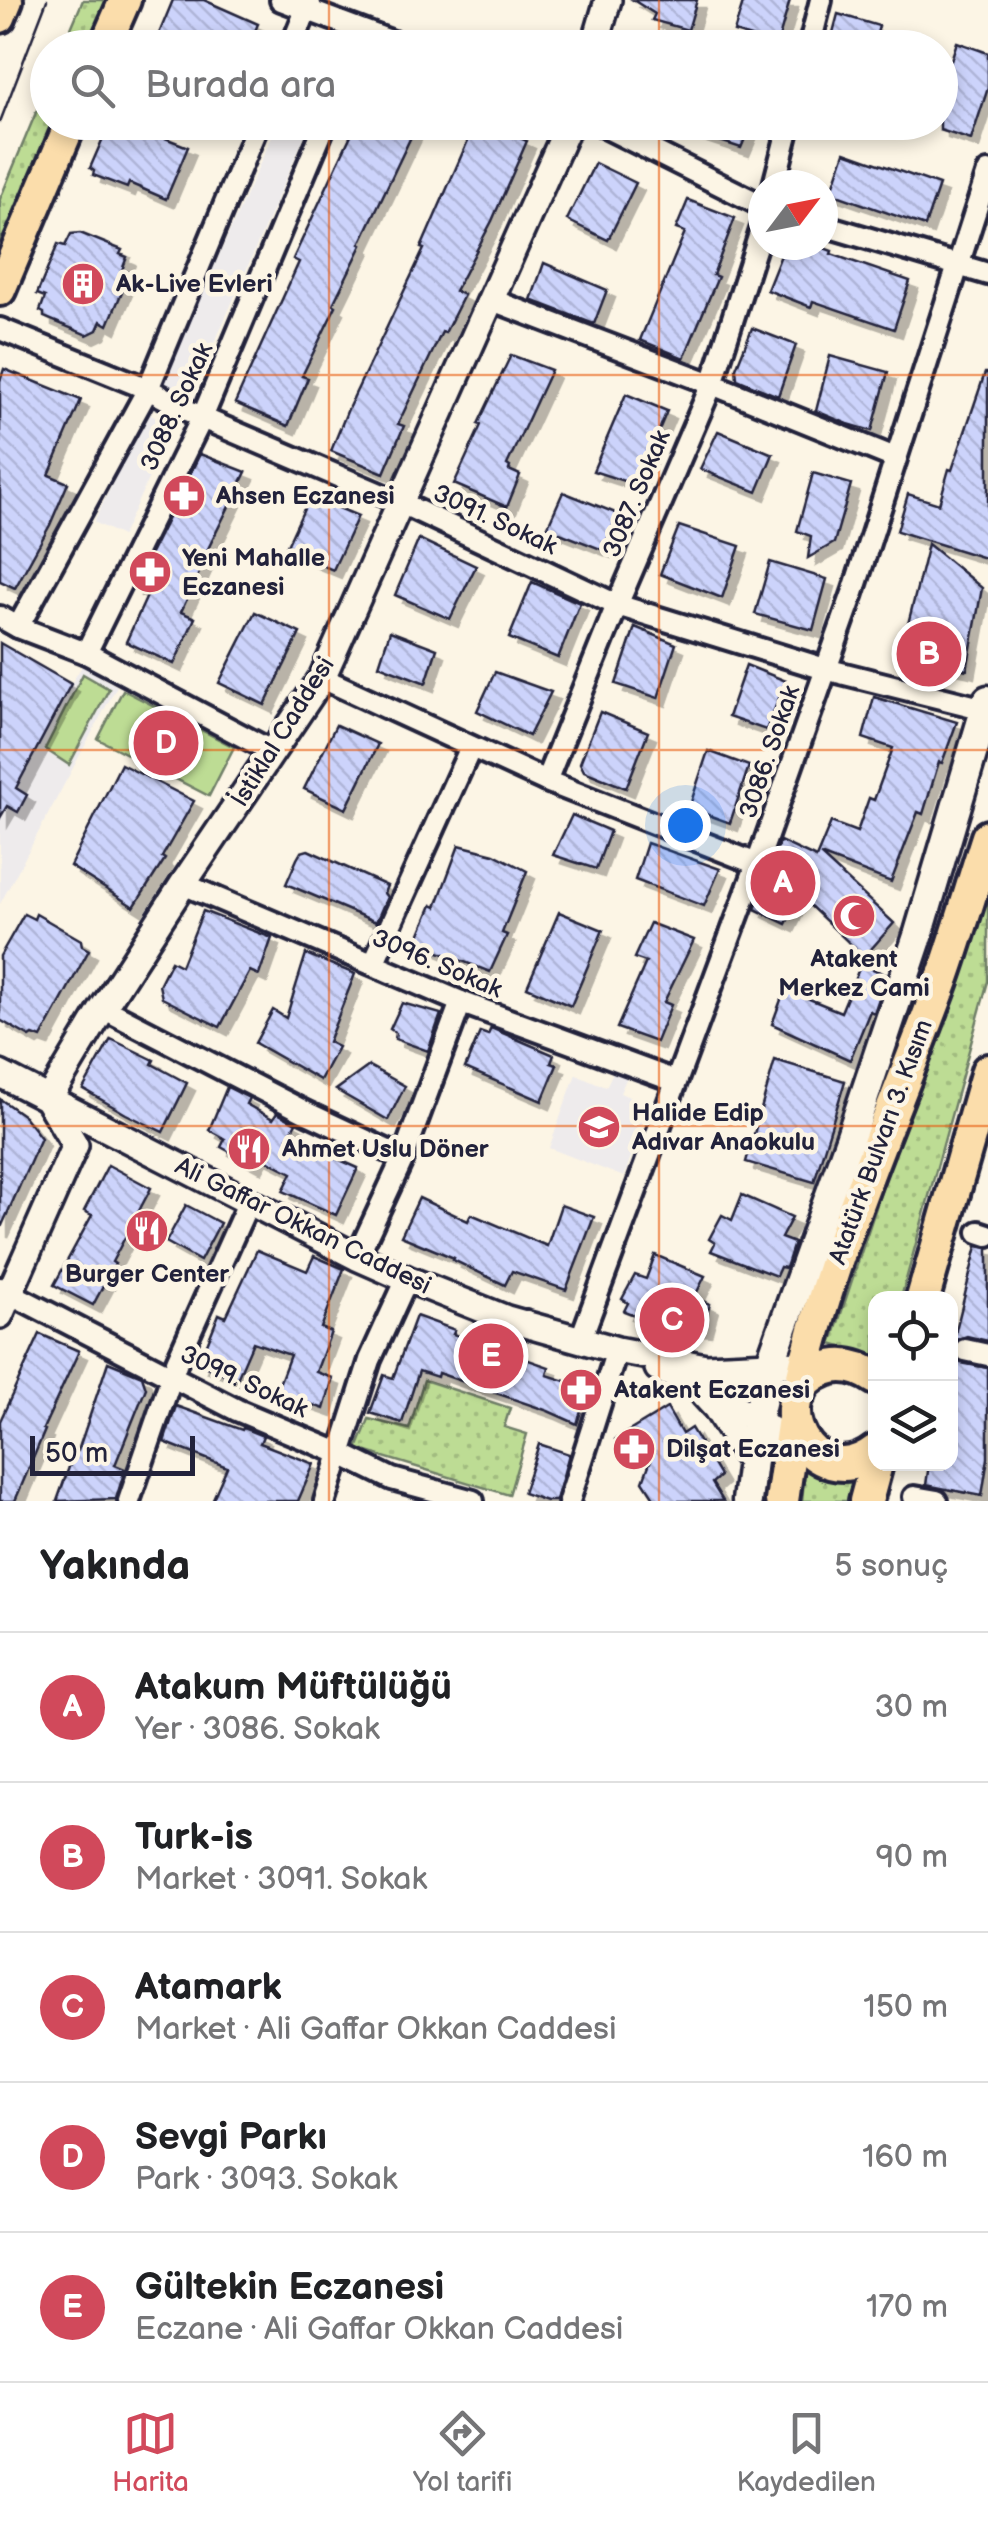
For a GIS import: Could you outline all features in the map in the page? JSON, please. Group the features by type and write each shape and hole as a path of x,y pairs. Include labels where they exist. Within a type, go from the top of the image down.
{"highway":[{"name":"Atatürk Bulvarı 3. Kısım","path":"782,1501 797,1405 842,1244 944,973 988,836"},
{"path":"925,1291 988,1071"},
{"path":"868,1372 840,1365 816,1373 797,1405 796,1431 803,1443 822,1459 848,1463 868,1455"},
{"path":"866,1501 874,1471"}],"main road":[{"path":"0,17 7,0"},
{"path":"112,30 125,0"},
{"path":"0,290 63,140"},
{"path":"747,1501 757,1420 770,1364 912,955 986,704"}],"street":[{"path":"281,0 308,5 347,30"},
{"path":"599,30 608,0"},
{"path":"814,30 821,0"},
{"path":"298,30 308,5"},
{"name":"3088. Sokak","path":"9,622 148,389 252,140"},
{"name":"3088. Sokak","path":"86,653 202,418 318,140"},
{"name":"İstiklal Caddesi","path":"48,1100 183,884 322,678 562,140"},
{"path":"631,140 748,198"},
{"path":"778,170 785,140"},
{"name":"3086. Sokak","path":"580,1341 853,593 988,172"},
{"path":"838,229 988,274"},
{"name":"3087. Sokak","path":"546,781 712,384 752,260"},
{"path":"492,300 895,458"},
{"name":"3091. Sokak","path":"0,329 148,389 202,418 401,503 617,605 825,669 986,704"},
{"path":"9,622 86,653 273,752"},
{"path":"322,678 546,781 757,864"},
{"path":"373,964 471,747"},
{"name":"3096. Sokak","path":"183,884 461,1002 675,1081"},
{"path":"357,1256 403,1158 461,1002"},
{"path":"104,1008 288,1104 403,1158"},
{"name":"Ali Gaffar Okkan Caddesi","path":"0,1074 407,1280 508,1319 700,1375"},
{"path":"3,1299 75,1145 48,1100"},
{"path":"129,1501 172,1376 249,1201"},
{"path":"325,1501 370,1360 407,1280"},
{"name":"3099. Sokak","path":"3,1299 392,1479 473,1501"},
{"path":"700,1375 780,1332"},
{"path":"568,1501 617,1350"},
{"path":"965,1350 988,1355"},
{"path":"770,1364 797,1405 757,1420 700,1375 770,1364"},
{"path":"700,1375 751,1463"},
{"path":"914,1498 937,1501"}],"shaded area":[{"path":"270,140 303,140 192,395 162,383"},
{"path":"147,412 173,425 122,536 94,522"},
{"path":"20,654 71,684 82,666 117,686 0,904 0,693"},
{"name":"Halide Edip Adıvar Anaokulu","path":"613,1072 627,1077 620,1093 648,1105 624,1177 549,1148 576,1074 606,1087"}],"green space":[{"path":"83,0 108,0 95,30 70,30"},
{"path":"30,127 30,140 49,140 0,252 0,199"},
{"path":"83,674 109,689 69,765 45,749"},
{"path":"123,690 234,747 209,796 98,739"},
{"path":"988,888 988,981 903,1291 868,1291 868,1355 831,1344 902,1128"},
{"path":"424,1380 510,1408 504,1427 527,1434 509,1495 357,1449 369,1419 409,1429"},
{"path":"805,1469 852,1479 848,1501 802,1501"}],"building":[{"path":"173,0 204,0 258,24 256,30 160,30"},
{"path":"633,0 697,0 688,30 652,20 655,14"},
{"path":"744,0 790,0 781,30 735,30"},
{"path":"838,14 879,26 878,30 834,30"},
{"path":"958,42 988,53 988,88 971,140 958,136"},
{"path":"102,140 170,140 188,147 166,199 129,183 127,188 93,175 90,168"},
{"path":"349,140 409,140 302,376 308,378 288,426 235,403 299,262 293,259"},
{"path":"468,140 527,141 492,221 455,291 464,295 398,424 404,426 384,473 331,451 424,249 421,248"},
{"path":"717,140 744,140 741,148"},
{"path":"845,152 939,185 925,226 838,195 838,172"},
{"path":"595,163 636,183 608,240 567,220"},
{"path":"688,200 735,218 713,275 718,277 684,358 640,340 685,232 676,229"},
{"name":"Ak-Live Evleri","path":"80,233 122,250 120,254 127,257 122,270 130,273 108,325 101,321 97,330 87,335 44,317 40,311 45,297 37,294 58,244 65,246 71,234"},
{"path":"838,256 910,281 894,329 813,301 811,307 767,290 779,260 838,260"},
{"path":"544,263 607,290 594,324 531,300"},
{"path":"752,328 796,345 778,396 737,379 736,368"},
{"path":"511,355 551,370 507,465 520,475 507,507 454,484"},
{"path":"830,356 888,372 872,431 816,411"},
{"path":"4,369 81,400 49,475 68,483 15,588 0,581 0,381"},
{"path":"985,373 988,559 897,531 908,494 939,504"},
{"path":"626,394 667,411 636,485 593,471"},
{"path":"718,431 773,454 757,492 700,469"},
{"path":"200,454 246,472 181,612 195,618 174,664 126,642 148,594 133,588"},
{"path":"813,473 851,484 834,543 808,558 811,536 797,531"},
{"path":"563,492 618,514 603,550 547,528"},
{"path":"310,496 358,516 333,570 285,550"},
{"path":"679,526 740,546 722,598 660,574"},
{"path":"419,539 476,566 450,619 395,595"},
{"path":"928,544 982,588 967,670 900,656"},
{"path":"770,562 827,579 813,630 755,614"},
{"path":"532,582 580,603 558,658 509,638"},
{"path":"255,612 300,633 265,705 219,683"},
{"path":"635,627 676,644 658,698 616,684"},
{"path":"390,631 437,649 426,683 379,665"},
{"path":"0,643 71,684 16,788 27,795 18,812 7,806 0,818"},
{"path":"746,665 786,681 766,730 728,717"},
{"path":"495,672 551,692 529,736 477,711"},
{"path":"874,697 957,722 942,763 939,762 923,814 918,812 891,882 820,855 894,923 864,957 800,896 786,924 755,909 780,841 816,858 831,822 857,832 869,798 874,800 893,748 863,738"},
{"path":"600,712 648,732 626,788 584,771 580,763"},
{"path":"336,725 378,744 346,809 304,789"},
{"path":"708,751 749,766 730,823 689,808"},
{"path":"121,764 194,801 162,857 165,859 134,907 70,866"},
{"path":"572,815 610,831 596,869 553,855"},
{"path":"647,843 720,869 704,906 635,880"},
{"path":"459,845 494,854 527,871 502,933 507,935 490,972 416,943 432,905 436,907"},
{"path":"308,850 387,886 387,897 376,922 286,884 301,852"},
{"path":"203,911 272,938 259,975 250,971 220,1027 162,998 159,985 171,961 181,966"},
{"path":"559,912 603,930 571,1006 527,987"},
{"path":"24,914 34,919 36,914 81,940 89,950 41,1038 30,1037 0,1020 0,956"},
{"path":"650,923 694,940 664,1002 671,1005 656,1042 617,1028 646,962 634,958"},
{"path":"306,954 355,974 328,1042 338,1047 320,1080 255,1043 273,1010 286,1018"},
{"path":"861,964 887,975 874,1013 870,1011 850,1060 772,1024 785,989 841,1012"},
{"path":"402,1003 441,1014 428,1051 395,1039 396,1033 390,1029"},
{"path":"491,1028 554,1055 551,1063 557,1065 542,1101 465,1068 480,1032 488,1035"},
{"path":"111,1039 154,1060 152,1064 187,1083 163,1132 83,1089"},
{"path":"775,1060 845,1081 814,1182 746,1162"},
{"path":"369,1066 405,1086 388,1120 336,1090"},
{"path":"227,1087 249,1098 246,1104 273,1119 277,1113 296,1123 288,1137 358,1168 336,1215 283,1191 292,1173 259,1156 254,1165 221,1147 225,1139 209,1130"},
{"path":"0,1099 24,1116 41,1138 0,1230"},
{"path":"108,1165 151,1188 93,1305 54,1285 92,1215 84,1211"},
{"path":"742,1195 792,1217 781,1238 794,1243 786,1268 780,1267 776,1276 711,1251 715,1243 709,1239 722,1215 732,1220"},
{"path":"419,1198 468,1221 471,1214 547,1246 561,1205 594,1217 566,1290 512,1271 505,1285 401,1236"},
{"path":"186,1205 220,1223 200,1261 166,1242"},
{"path":"977,1246 988,1248 988,1341 967,1336 958,1339 958,1322"},
{"path":"257,1250 307,1271 314,1256 344,1269 321,1328 331,1332 316,1372 333,1378 324,1409 276,1392 290,1355 253,1342 237,1379 199,1364 219,1314 226,1317"},
{"path":"655,1255 705,1276 694,1298 710,1304 703,1328 694,1327 689,1336 624,1311 628,1303 622,1299 635,1275 646,1279"},
{"path":"416,1316 455,1330 453,1334 549,1367 547,1375 588,1388 577,1424 438,1373 437,1377 419,1371 402,1423 370,1413 384,1375 393,1378"},
{"path":"40,1334 79,1351 15,1501 0,1501 0,1421"},
{"path":"958,1360 988,1368 988,1458 982,1496 926,1485 928,1471 958,1471"},
{"path":"108,1362 142,1376 146,1388 115,1465 125,1469 116,1499 57,1501 75,1450 78,1451"},
{"path":"176,1406 263,1436 260,1443 314,1464 298,1501 212,1501 227,1467 164,1442"},
{"path":"667,1408 682,1434 691,1428 720,1476 712,1483 723,1501 656,1501 643,1481 653,1454 616,1439"},
{"path":"539,1444 569,1454 556,1501 523,1493"}],"tram line":[{"path":"35,30 47,0"},
{"path":"0,122 30,44"}],"place":[{"name":"Ak-Live Evleri","path":"83,284"},
{"name":"Ahsen Eczanesi","path":"184,496"},
{"name":"Yeni Mahalle Eczanesi","path":"150,572"},
{"name":"Turk-is","path":"929,654"},
{"name":"Sevgi Parkı","path":"166,743"},
{"name":"Atakum Müftülüğü","path":"783,883"},
{"name":"Atakent Merkez Cami","path":"854,916"},
{"name":"Halide Edip Adıvar Anaokulu","path":"599,1127"},
{"name":"Ahmet Uslu Döner","path":"249,1149"},
{"name":"Burger Center","path":"147,1231"},
{"name":"Atamark","path":"672,1320"},
{"name":"Gültekin Eczanesi","path":"491,1356"},
{"name":"Atakent Eczanesi","path":"581,1390"},
{"name":"Dilşat Eczanesi","path":"634,1449"}]}
